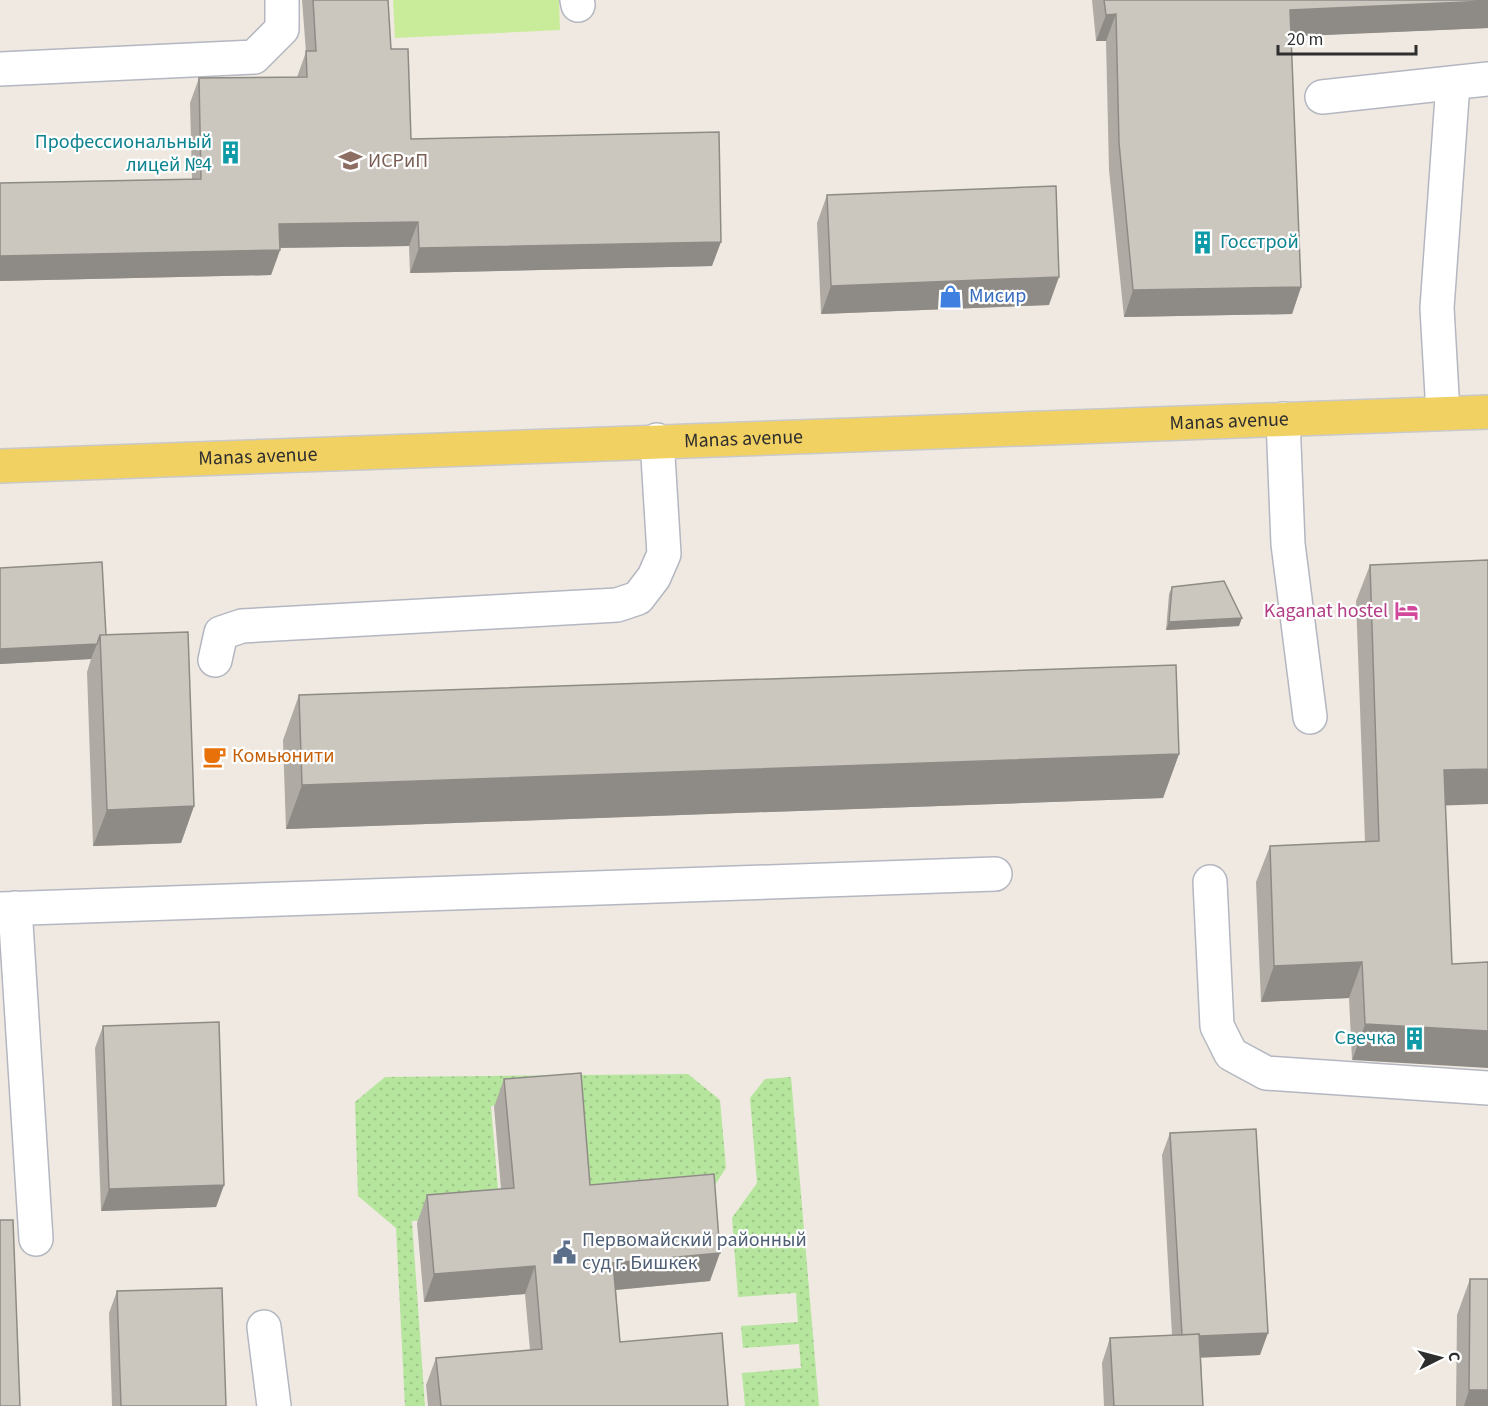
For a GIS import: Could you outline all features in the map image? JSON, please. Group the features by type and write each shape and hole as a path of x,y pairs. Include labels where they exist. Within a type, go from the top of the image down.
{"main road":[{"name":"Manas avenue","path":"0,465 1488,412"}],"lane":[{"path":"0,69 254,57 282,29 282,0"},
{"path":"1322,97 1488,79"},
{"path":"1443,413 1437,308 1453,83"},
{"path":"1283,419 1288,544 1310,717"},
{"path":"215,660 221,633 242,626 618,604 638,598 654,578 664,554 657,440"},
{"path":"36,1239 8,908 995,874"},
{"path":"1210,882 1217,1026 1231,1054 1266,1073 1488,1088"},
{"path":"264,1327 274,1406"}],"green space":[{"path":"393,0 559,0 560,30 395,38"},
{"path":"688,1074 720,1100 726,1168 707,1197 584,1209 573,1097 491,1106 500,1212 412,1221 425,1406 405,1406 396,1228 358,1196 355,1102 385,1077"},
{"path":"791,1077 819,1406 745,1406 742,1373 801,1368 799,1344 743,1348 741,1326 798,1322 796,1293 738,1297 732,1218 757,1183 750,1098 765,1079"}],"building":[{"path":"313,0 388,0 391,49 408,49 411,139 719,132 721,242 419,248 418,222 279,224 280,250 0,256 0,183 201,179 199,78 307,77 306,51 316,51"},
{"name":"Госстрой","path":"1104,0 1488,1 1290,10 1301,287 1133,290 1119,143 1116,14 1106,15"},
{"path":"1056,186 1059,277 831,286 827,195"},
{"path":"1488,560 1488,769 1444,770 1452,964 1488,962 1488,1031 1365,1024 1362,962 1274,966 1270,846 1379,841 1370,565"},
{"path":"102,562 106,635 100,635 97,644 0,649 0,568"},
{"path":"1224,581 1242,618 1169,622 1172,587"},
{"path":"188,632 194,806 107,810 100,635"},
{"path":"1176,665 1179,754 302,785 299,695"},
{"path":"219,1022 224,1185 109,1189 103,1026"},
{"name":"Первомайский районный суд г. Бишкек","path":"581,1073 590,1185 714,1174 720,1253 613,1263 620,1342 722,1333 728,1406 441,1406 436,1358 542,1349 535,1266 434,1274 427,1195 514,1188 504,1079"},
{"path":"1256,1129 1268,1333 1182,1335 1170,1133"},
{"path":"0,1220 13,1220 20,1406 0,1406"},
{"path":"1470,1279 1488,1279 1488,1390 1469,1390"},
{"path":"222,1288 226,1406 121,1406 117,1291"},
{"path":"1199,1334 1203,1406 1114,1406 1110,1338"}],"place":[{"name":"Профессиональный лицей №4","path":"230,153"},
{"name":"ИСРиП","path":"350,161"},
{"name":"Госстрой","path":"1202,242"},
{"name":"Мисир","path":"951,296"},
{"name":"Kaganat hostel","path":"1406,611"},
{"name":"Комьюнити","path":"214,756"},
{"name":"Свечка","path":"1414,1038"},
{"name":"Первомайский районный суд г. Бишкек","path":"564,1252"}]}
